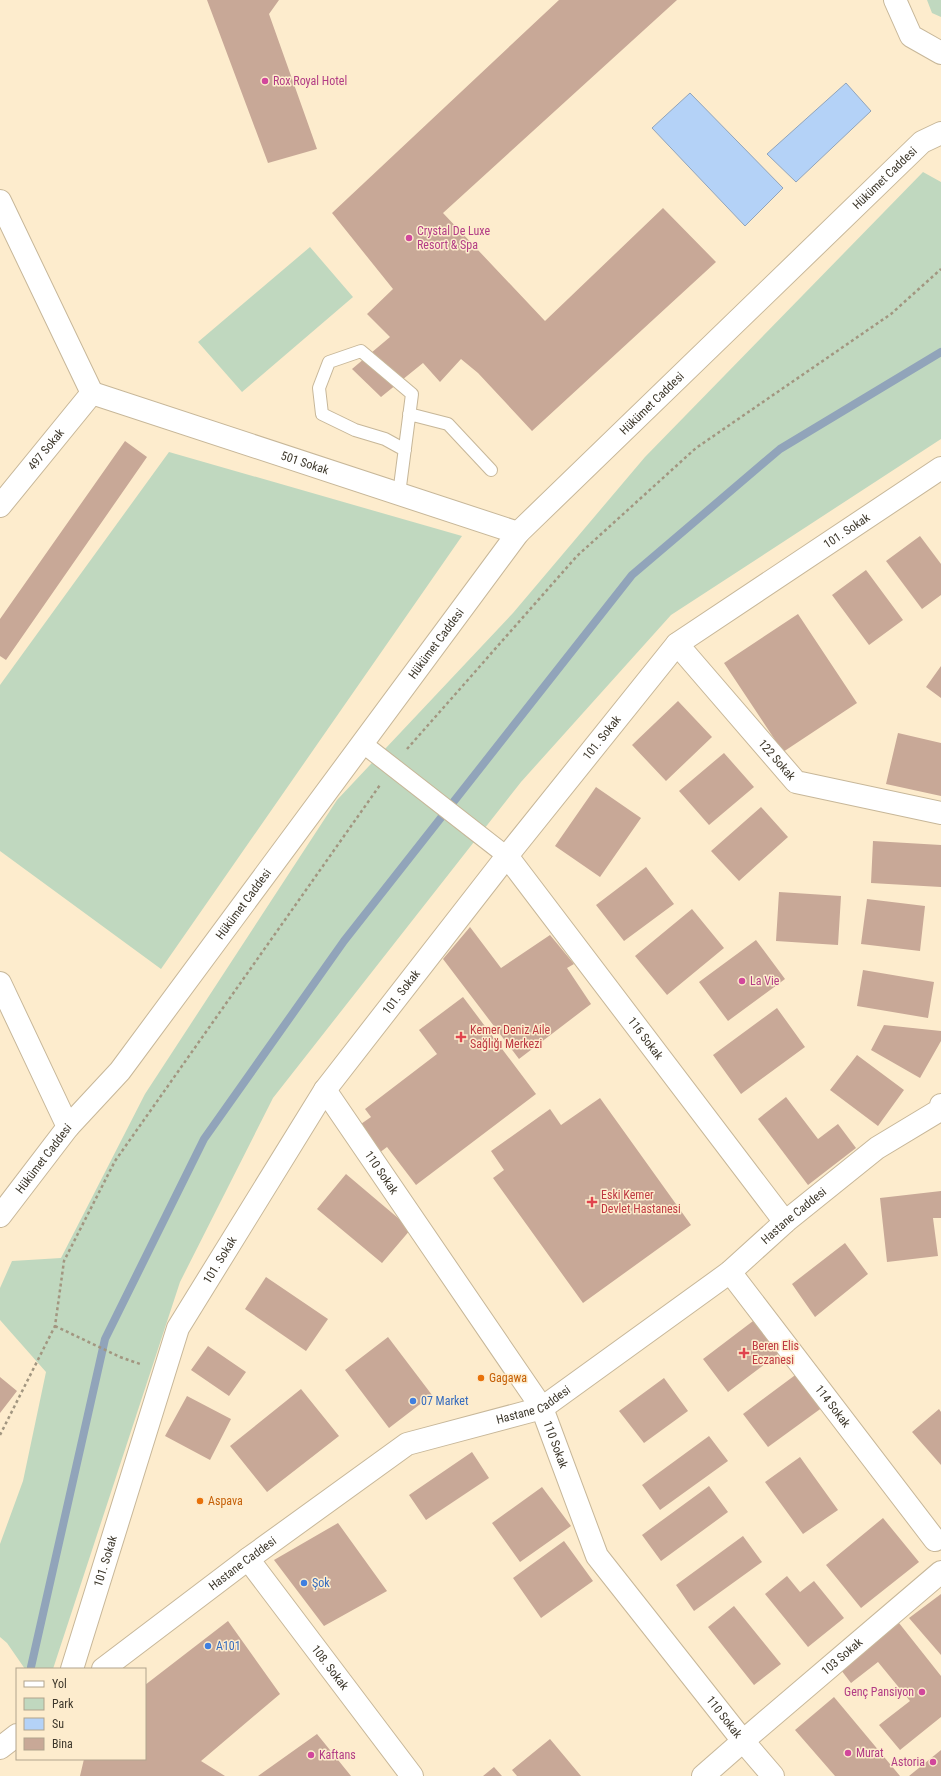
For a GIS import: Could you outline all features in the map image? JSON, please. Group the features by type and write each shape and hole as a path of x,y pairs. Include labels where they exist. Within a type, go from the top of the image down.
{"street":[{"path":"895,0 910,36 941,53"},
{"name":"Hükümet Caddesi","path":"0,1216 68,1127 120,1071 518,533 922,142 941,133"},
{"path":"0,201 92,393"},
{"name":"501 Sokak","path":"92,393 518,533"},
{"name":"497 Sokak","path":"0,506 92,393"},
{"name":"101. Sokak","path":"72,1668 178,1328 325,1090 507,856 677,644 941,468"},
{"name":"122 Sokak","path":"677,644 796,782 941,813"},
{"path":"362,743 507,856"},
{"name":"116 Sokak","path":"507,856 785,1222"},
{"path":"0,983 68,1127"},
{"name":"110 Sokak","path":"325,1090 542,1408 597,1556 743,1741 773,1776"},
{"name":"Hastane Caddesi","path":"104,1668 248,1559 407,1444 542,1408 730,1272 785,1222 876,1148 941,1109"},
{"name":"114 Sokak","path":"730,1272 938,1538"},
{"path":"938,1538 941,1561"},
{"name":"108. Sokak","path":"248,1559 412,1776"},
{"name":"103 Sokak","path":"702,1776 941,1572"},
{"path":"0,1748 16,1736"}],"lane":[{"path":"399,494 405,450 409,414 412,394 361,351 328,362 319,388 322,414 354,430 385,439 405,450"},
{"path":"409,414 448,424 491,470"}],"path":[{"path":"55,1326 120,1357 142,1364"}],"green space":[{"path":"927,0 941,0 941,17 932,13"},
{"path":"923,172 941,182 941,439 671,615 521,782 273,1098 180,1282 53,1668 24,1668 7,1643 0,1637 0,1544 23,1481 46,1372 0,1320 0,1288 12,1261 61,1258 145,1094 337,800 513,613 645,457"},
{"path":"310,247 353,297 242,392 198,342"},
{"path":"169,452 462,536 161,969 0,851 0,685"}],"water":[{"path":"846,83 871,111 796,182 767,154"},
{"path":"690,93 783,188 745,226 652,128"}],"building":[{"name":"Rox Royal Hotel","path":"207,0 279,0 269,14 317,149 268,163"},
{"name":"Crystal De Luxe Resort & Spa","path":"559,0 677,0 443,213 545,321 663,208 716,262 532,431 478,373 461,359 440,382 423,363 381,397 352,369 390,337 367,314 393,289 332,213"},
{"path":"125,441 147,457 6,660 0,656 0,619"},
{"path":"920,536 941,564 941,595 922,609 886,561"},
{"path":"866,570 903,620 869,645 832,595"},
{"path":"798,614 857,703 783,752 724,663"},
{"path":"941,666 941,698 926,687"},
{"path":"678,701 712,737 666,781 632,745"},
{"path":"898,733 941,743 941,796 886,784"},
{"path":"724,753 754,787 709,825 679,791"},
{"path":"596,787 641,818 600,877 555,846"},
{"path":"761,807 788,837 739,881 711,851"},
{"path":"873,841 941,845 941,887 871,883"},
{"path":"646,867 674,904 624,941 596,905"},
{"path":"779,892 841,896 838,945 776,941"},
{"path":"867,899 925,906 920,951 861,944"},
{"path":"692,909 724,948 667,995 635,956"},
{"path":"470,927 501,968 550,935 574,964 567,968 591,1004 519,1059 443,959"},
{"name":"La Vie","path":"756,940 785,979 728,1021 699,982"},
{"path":"863,970 934,982 928,1018 857,1006"},
{"path":"463,997 536,1094 416,1185 387,1147 379,1153 358,1126 371,1117 365,1109 437,1054 419,1030"},
{"path":"777,1008 805,1047 741,1094 713,1055"},
{"path":"884,1025 941,1031 941,1041 920,1078 871,1050"},
{"path":"857,1055 904,1090 878,1126 830,1090"},
{"path":"786,1097 818,1139 838,1124 856,1148 808,1185 758,1119"},
{"name":"Eski Kemer Devlet Hastanesi","path":"600,1098 691,1225 583,1303 493,1178 504,1170 491,1151 550,1109 561,1125"},
{"path":"346,1174 411,1229 382,1263 317,1209"},
{"path":"941,1191 941,1218 933,1218 938,1256 887,1262 880,1198"},
{"path":"845,1243 868,1274 815,1317 792,1284"},
{"path":"266,1277 328,1319 306,1351 245,1309"},
{"path":"757,1318 782,1351 728,1392 703,1359"},
{"path":"388,1337 432,1395 389,1428 345,1370"},
{"path":"208,1346 246,1372 229,1396 191,1370"},
{"path":"798,1373 823,1407 768,1447 743,1414"},
{"path":"0,1377 17,1391 0,1413"},
{"path":"664,1378 688,1411 644,1443 619,1411"},
{"path":"301,1389 339,1436 267,1492 230,1446"},
{"path":"187,1396 231,1419 210,1460 165,1436"},
{"path":"939,1409 941,1412 941,1465 912,1432"},
{"path":"709,1436 728,1461 660,1510 642,1485"},
{"path":"472,1452 489,1478 426,1520 409,1495"},
{"path":"800,1457 838,1510 803,1534 765,1482"},
{"path":"709,1486 728,1512 661,1561 642,1535"},
{"path":"542,1487 571,1526 520,1562 492,1523"},
{"path":"883,1518 919,1562 861,1608 826,1565"},
{"path":"338,1523 387,1591 324,1626 274,1560"},
{"path":"743,1536 762,1562 694,1611 676,1585"},
{"path":"564,1541 593,1581 541,1618 513,1578"},
{"path":"787,1576 800,1592 814,1581 844,1618 808,1647 765,1594"},
{"path":"941,1594 941,1655 909,1618"},
{"path":"734,1606 781,1664 754,1685 708,1627"},
{"path":"228,1621 280,1694 201,1761 225,1776 80,1776 84,1760 146,1760 146,1684"},
{"name":"Genç Pansiyon","path":"899,1623 941,1676 941,1717 900,1750 879,1725 910,1701 878,1662 851,1683 841,1670"},
{"name":"Murat","path":"834,1697 900,1776 835,1776 795,1730"},
{"name":"Kaftans","path":"317,1734 351,1776 258,1776"},
{"path":"550,1739 581,1776 517,1776 512,1770"},
{"name":"Astoria","path":"941,1750 941,1776 909,1776"},
{"path":"494,1767 502,1776 483,1776"}],"waterway":[{"path":"31,1667 105,1339 204,1139 344,941 632,575 780,449 941,352"}],"place":[{"name":"Rox Royal Hotel","path":"265,81"},
{"name":"Crystal De Luxe Resort & Spa","path":"409,238"},
{"name":"La Vie","path":"742,981"},
{"name":"Kemer Deniz Aile Sağlığı Merkezi","path":"461,1037"},
{"name":"Eski Kemer Devlet Hastanesi","path":"592,1202"},
{"name":"Beren Elis Eczanesi","path":"744,1353"},
{"name":"Gagawa","path":"481,1378"},
{"name":"07 Market","path":"413,1401"},
{"name":"Aspava","path":"200,1501"},
{"name":"Şok","path":"304,1583"},
{"name":"A101","path":"208,1646"},
{"name":"Genç Pansiyon","path":"922,1692"},
{"name":"Murat","path":"848,1753"},
{"name":"Kaftans","path":"311,1755"},
{"name":"Astoria","path":"933,1762"}]}
